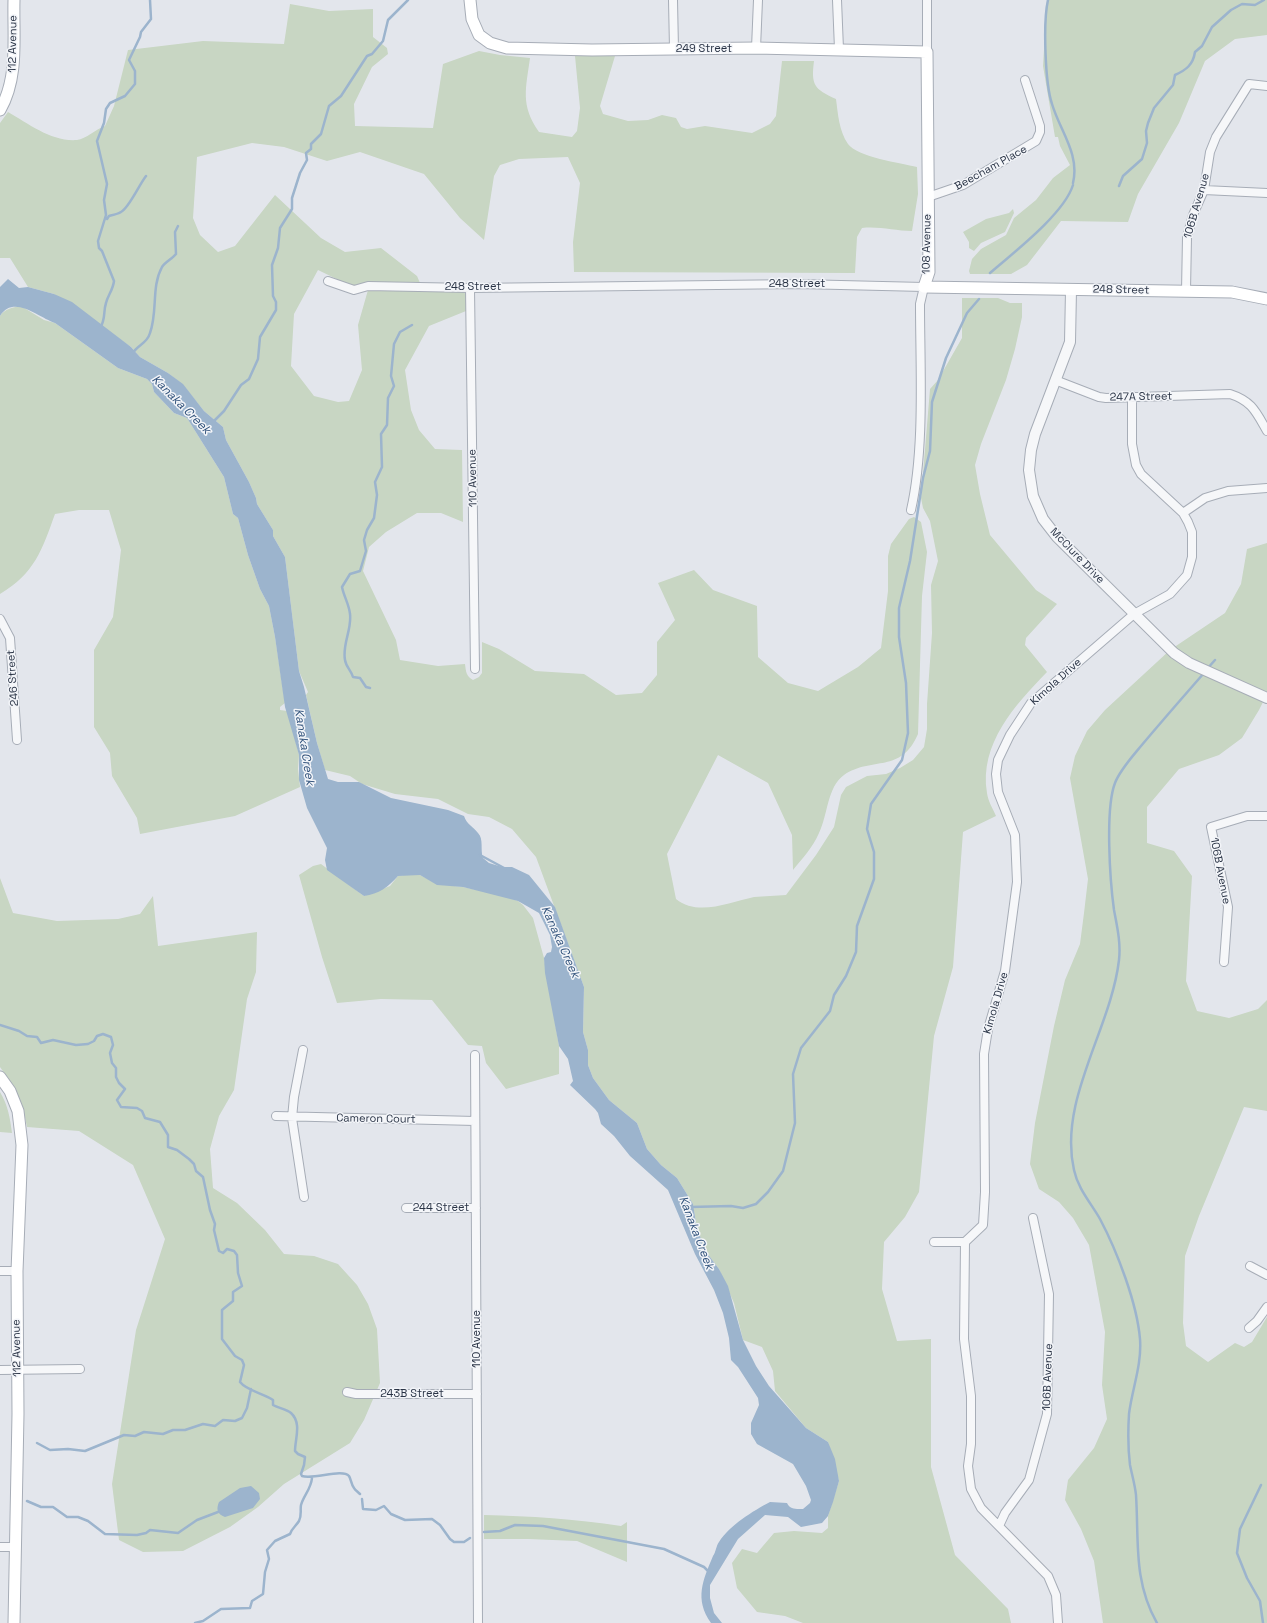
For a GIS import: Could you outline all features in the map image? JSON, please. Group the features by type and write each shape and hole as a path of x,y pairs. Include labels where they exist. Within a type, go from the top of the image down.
{"main road":[{"name":"112 Avenue","path":"0,110 8,93 12,77 14,0"},
{"name":"249 Street","path":"470,0 474,25 483,38 493,45 507,48 756,48 927,52"},
{"name":"108 Avenue","path":"924,287 929,272 927,52"},
{"name":"248 Street","path":"924,287 1240,292 1267,299"},
{"name":"112 Avenue","path":"0,1077 14,1101 21,1131 22,1164 17,1271 18,1370 14,1623"}],"street":[{"path":"673,0 674,49"},
{"path":"756,48 758,0"},
{"path":"837,0 839,49"},
{"name":"108 Avenue","path":"926,0 927,52"},
{"name":"Beecham Place","path":"928,197 963,185 1036,141 1040,132 1040,126 1026,80"},
{"name":"106B Avenue","path":"1186,291 1187,237 1193,215 1204,190 1210,152 1216,137 1249,84 1267,86"},
{"path":"1204,190 1267,192"},
{"name":"248 Street","path":"328,281 354,290 368,286 470,288 800,284 924,287"},
{"name":"108 Avenue","path":"911,510 915,485 919,432 920,304 924,287"},
{"name":"110 Avenue","path":"470,288 474,669"},
{"name":"McClure Drive","path":"1071,290 1070,342 1030,450 1030,476 1035,501 1043,519 1057,537 1170,650 1182,659 1267,698"},
{"name":"247A Street","path":"1055,380 1099,397 1230,394 1240,397 1253,406 1267,431"},
{"name":"Kimola Drive","path":"965,1242 983,1225 985,1192 984,1054 988,1029 1005,972 1017,882 1016,835 998,792 996,774 998,760 1010,735 1031,704 1134,614 1170,594 1187,575 1192,557 1192,532 1183,513 1141,474 1136,465 1132,444 1132,396"},
{"path":"1183,513 1205,498 1228,492 1267,488"},
{"name":"246 Street","path":"0,619 10,638 16,740"},
{"name":"106B Avenue","path":"1224,962 1228,907 1211,827 1247,816 1267,816"},
{"path":"303,1050 293,1103 292,1118 304,1197"},
{"name":"110 Avenue","path":"475,1054 478,1623"},
{"name":"Cameron Court","path":"276,1116 292,1118 475,1121"},
{"name":"244 Street","path":"406,1208 476,1208"},
{"name":"106B Avenue","path":"999,1526 1005,1513 1029,1480 1047,1414 1049,1294 1033,1218"},
{"path":"934,1242 965,1242 964,1339 971,1396 971,1444 968,1466 974,1496 981,1508 1048,1576 1056,1595 1058,1623"},
{"path":"1250,1266 1267,1275"},
{"path":"0,1271 17,1271"},
{"path":"1249,1328 1257,1321 1267,1307"},
{"path":"0,1370 80,1369"},
{"name":"243B Street","path":"347,1392 356,1394 477,1394"},
{"path":"0,1547 15,1547"}],"green space":[{"path":"1047,0 1267,0 1267,35 1235,39 1205,61 1179,123 1138,194 1128,222 1061,221 1027,265 1011,274 970,274 969,271 972,259 981,249 1006,235 1014,218 1036,200 1053,178 1070,165 1060,146 1058,137 1055,137 1043,66"},
{"path":"290,4 329,11 373,9 373,37 387,48 388,54 372,67 354,104 355,126 433,128 443,64 479,51 530,58 526,87 527,105 533,122 539,132 572,137 577,131 580,108 575,56 615,56 600,106 603,114 628,121 648,120 662,115 676,118 681,127 687,129 705,126 752,133 770,124 776,116 782,61 814,61 814,81 819,89 836,99 841,128 848,144 860,153 917,167 918,194 912,231 862,228 857,237 855,273 574,272 573,242 580,183 568,157 519,159 500,165 494,176 484,240 460,218 424,174 360,152 327,161 284,147 252,143 197,157 193,218 200,235 218,252 235,246 275,195 321,238 345,252 381,248 417,276 420,283 368,282 351,286 318,270 294,314 291,366 314,396 338,402 349,401 362,370 358,325 368,290 463,292 466,294 466,311 429,326 405,370 411,410 419,430 435,449 462,450 463,522 441,513 417,513 386,532 369,547 363,571 396,640 400,660 438,666 465,664 467,674 473,680 479,677 482,673 482,642 499,649 535,671 584,674 616,695 642,693 657,675 657,642 675,620 658,583 694,570 713,590 757,606 758,657 788,683 818,691 858,667 881,648 888,591 888,556 891,544 909,519 914,517 921,522 927,552 922,596 918,734 911,746 903,755 894,760 855,769 838,780 831,794 817,838 793,870 792,835 768,783 718,755 667,854 676,899 685,904 704,908 725,905 754,897 786,895 816,855 834,827 841,795 846,787 867,776 886,774 900,768 913,760 924,747 927,729 927,704 932,633 931,585 938,561 930,521 923,508 921,498 930,389 938,380 962,338 962,298 998,298 1010,303 1022,303 1022,317 1015,349 1006,380 981,444 975,465 990,535 1036,590 1057,604 1026,638 1025,645 1047,672 1023,698 1002,726 988,758 986,775 987,793 989,802 996,816 963,832 953,967 934,1036 919,1192 905,1217 884,1242 882,1289 897,1341 931,1339 931,1467 955,1555 1008,1609 1011,1623 803,1623 785,1616 757,1612 737,1588 732,1563 742,1549 757,1553 774,1533 794,1531 822,1533 828,1528 828,1516 839,1481 828,1442 806,1428 775,1391 773,1371 762,1347 743,1340 734,1303 719,1269 704,1249 696,1223 693,1204 677,1178 661,1165 647,1149 637,1123 609,1100 593,1078 588,1065 588,1050 583,1032 584,987 536,857 512,829 489,817 468,814 438,799 395,794 362,784 350,776 325,770 306,695 308,692 299,671 285,557 273,536 273,530 257,504 249,482 226,440 223,427 204,411 183,385 168,373 140,357 131,347 54,294 28,287 10,258 0,258 0,123 8,112 32,127 50,135 68,140 80,139 105,126 114,106 128,50 203,41 284,44"},
{"path":"1013,209 1014,213 1005,232 981,243 974,251 969,248 969,242 963,232 986,219 1009,213"},
{"path":"21,306 44,320 55,323 118,368 147,379 152,384 154,392 174,413 187,418 224,477 233,514 238,518 248,555 260,589 269,606 285,703 280,707 280,710 287,711 289,715 299,755 298,769 300,787 235,816 140,834 137,818 112,776 110,753 94,727 94,650 113,617 121,550 109,510 79,510 55,514 46,539 36,560 22,578 0,594 0,316 7,310"},
{"path":"1267,543 1267,698 1265,698 1242,738 1219,755 1179,769 1147,807 1147,843 1174,851 1192,876 1186,981 1197,1011 1229,1018 1258,1009 1267,1000 1267,1111 1244,1107 1199,1216 1185,1256 1183,1323 1186,1346 1208,1362 1235,1343 1244,1347 1252,1342 1267,1317 1267,1623 1103,1623 1094,1561 1081,1529 1065,1500 1068,1480 1094,1448 1107,1419 1102,1385 1105,1332 1089,1245 1073,1218 1059,1202 1039,1189 1030,1164 1035,1123 1054,1026 1065,980 1080,944 1088,879 1070,778 1075,756 1087,731 1105,710 1170,650 1225,613 1241,584 1247,549"},
{"path":"321,864 364,896 390,886 398,876 410,874 420,875 437,884 463,887 504,896 518,901 523,905 533,918 544,958 559,1046 559,1074 506,1089 486,1063 482,1046 468,1045 432,1000 381,999 337,1003 322,957 299,875 313,866"},
{"path":"0,878 13,913 57,921 118,919 140,914 153,896 158,946 257,932 256,972 247,999 234,1090 219,1116 210,1149 213,1188 237,1203 265,1230 284,1254 314,1256 338,1264 357,1285 368,1304 377,1329 380,1383 364,1420 350,1443 284,1484 258,1507 230,1527 183,1551 143,1552 119,1540 112,1484 136,1330 165,1239 133,1165 79,1131 27,1127 23,1110 17,1096 10,1081 0,1067"},
{"path":"0,1092 7,1107 12,1133 0,1132"},
{"path":"484,1515 552,1518 621,1526 627,1522 627,1562 577,1541 484,1539"}],"water":[{"path":"8,279 19,288 28,287 54,294 72,302 131,347 140,357 168,373 183,384 204,411 223,427 226,440 249,482 257,504 273,530 273,536 285,557 299,671 317,743 328,779 338,782 359,782 391,798 448,810 464,816 480,835 483,858 489,863 502,867 512,867 529,875 555,907 584,987 583,1032 588,1050 588,1065 593,1078 609,1100 637,1123 647,1149 661,1165 677,1178 693,1204 696,1223 704,1249 719,1269 728,1286 743,1340 756,1366 769,1386 806,1428 828,1442 835,1459 839,1481 828,1516 822,1523 801,1527 788,1517 765,1515 738,1539 710,1585 710,1598 714,1613 722,1623 711,1623 703,1606 702,1598 703,1581 719,1542 735,1524 770,1502 787,1503 792,1508 803,1509 810,1503 811,1500 806,1486 793,1464 757,1444 751,1434 751,1423 759,1405 758,1398 738,1367 731,1360 729,1338 723,1313 714,1290 695,1254 668,1190 630,1156 614,1136 601,1124 598,1113 595,1109 570,1085 573,1081 568,1059 559,1046 545,973 544,958 547,953 551,952 552,947 550,935 539,913 518,901 463,887 437,885 420,875 398,876 383,889 374,894 364,896 327,870 325,860 327,848 307,808 299,780 299,755 285,707 269,606 260,589 248,555 238,518 233,514 224,477 187,418 174,413 154,392 152,384 147,379 118,368 55,323 27,309 12,307 0,316 0,287"},
{"path":"251,1486 259,1493 260,1499 253,1508 225,1517 219,1513 217,1509 219,1502 240,1488"}],"waterway":[{"path":"100,328 103,322 105,306 114,281 102,251 99,248 98,241 106,215 104,200 107,184 97,141 104,123 106,109 110,103 125,96 135,84 135,71 129,60 141,32 151,19 150,0"},
{"path":"214,421 224,411 241,385 249,379 258,359 260,337 276,310 276,302 273,296 272,265 278,248 280,228 292,209 292,198 300,173 307,160 306,153 311,149 311,144 321,134 329,106 341,96 367,56 372,54 383,41 388,20 408,0"},
{"path":"1048,0 1045,37 1046,68 1055,114 1072,152 1074,162 1073,183"},
{"path":"1119,186 1123,176 1142,159 1147,143 1146,131 1154,108 1173,85 1175,75 1186,69 1191,64 1195,52 1202,46 1212,27 1231,10 1242,4 1255,5 1264,0"},
{"path":"107,219 109,216 124,210 146,176"},
{"path":"990,273 1049,220 1068,196 1073,185"},
{"path":"133,353 149,337 154,316 155,291 159,275 163,265 176,254 175,232 178,226"},
{"path":"690,1207 731,1206 743,1208 756,1204 768,1192 783,1171 795,1123 793,1074 801,1048 830,1011 834,995 846,976 856,952 857,926 874,879 874,852 867,829 871,804 902,760 908,733 906,683 899,637 899,608 910,561 923,478 930,451 932,402 946,358 967,313 979,299"},
{"path":"370,688 366,687 360,678 353,677 347,667 344,654 350,626 350,614 342,587 350,574 360,571 366,551 364,540 367,530 374,518 377,495 375,482 382,467 381,434 387,425 388,398 394,386 391,376 394,344 400,332 412,325"},
{"path":"1207,669 1215,660"},
{"path":"1157,1623 1149,1607 1141,1576 1136,1495 1129,1453 1128,1433 1130,1405 1140,1358 1138,1325 1131,1294 1113,1246 1100,1219 1078,1183 1074,1170 1071,1144 1073,1117 1079,1091 1114,986 1119,960 1119,941 1112,897 1109,845 1110,810 1115,783 1130,759 1204,673"},
{"name":"Kanaka Creek","path":"480,855 506,869"},
{"path":"0,1025 19,1031 27,1036 37,1037 41,1043 53,1040 76,1045 88,1044 94,1041 97,1036 103,1034 111,1037 113,1045 110,1053 112,1063 116,1068 116,1077 125,1089 117,1100 121,1107 137,1108 142,1111 145,1118 160,1122 168,1135 168,1147 177,1150 194,1164 196,1171 203,1177 210,1210 215,1224 214,1230 219,1251 223,1253 227,1249 234,1251 237,1255 238,1273 242,1286 233,1292 233,1301 222,1310 222,1339 235,1356 242,1360 244,1365 240,1382 247,1388 273,1400 273,1405 291,1413 294,1417 297,1426 295,1451 305,1457 301,1474 302,1476 313,1477 340,1473 345,1474 349,1476 355,1490 360,1494"},
{"path":"37,1443 50,1450 68,1449 85,1451 124,1435 135,1436 144,1432 163,1434 173,1430 185,1430 203,1424 215,1426 223,1420 235,1421 242,1418 247,1408 251,1389"},
{"path":"195,1623 203,1621 221,1609 250,1608 252,1601 263,1594 265,1572 269,1559 267,1550 275,1541 290,1534 299,1521 301,1505 312,1478"},
{"path":"1261,1485 1240,1529 1237,1553 1247,1578 1260,1601 1263,1623"},
{"path":"362,1499 363,1509 376,1510 384,1506 391,1514 405,1520 432,1519 440,1525 454,1542 464,1542 470,1538"},
{"path":"27,1501 41,1507 53,1507 67,1517 78,1517 88,1521 105,1534 137,1535 146,1533 150,1530 178,1533 197,1520 218,1512"},
{"path":"484,1532 500,1531 515,1525 543,1526 664,1549 704,1567 709,1572"}]}
